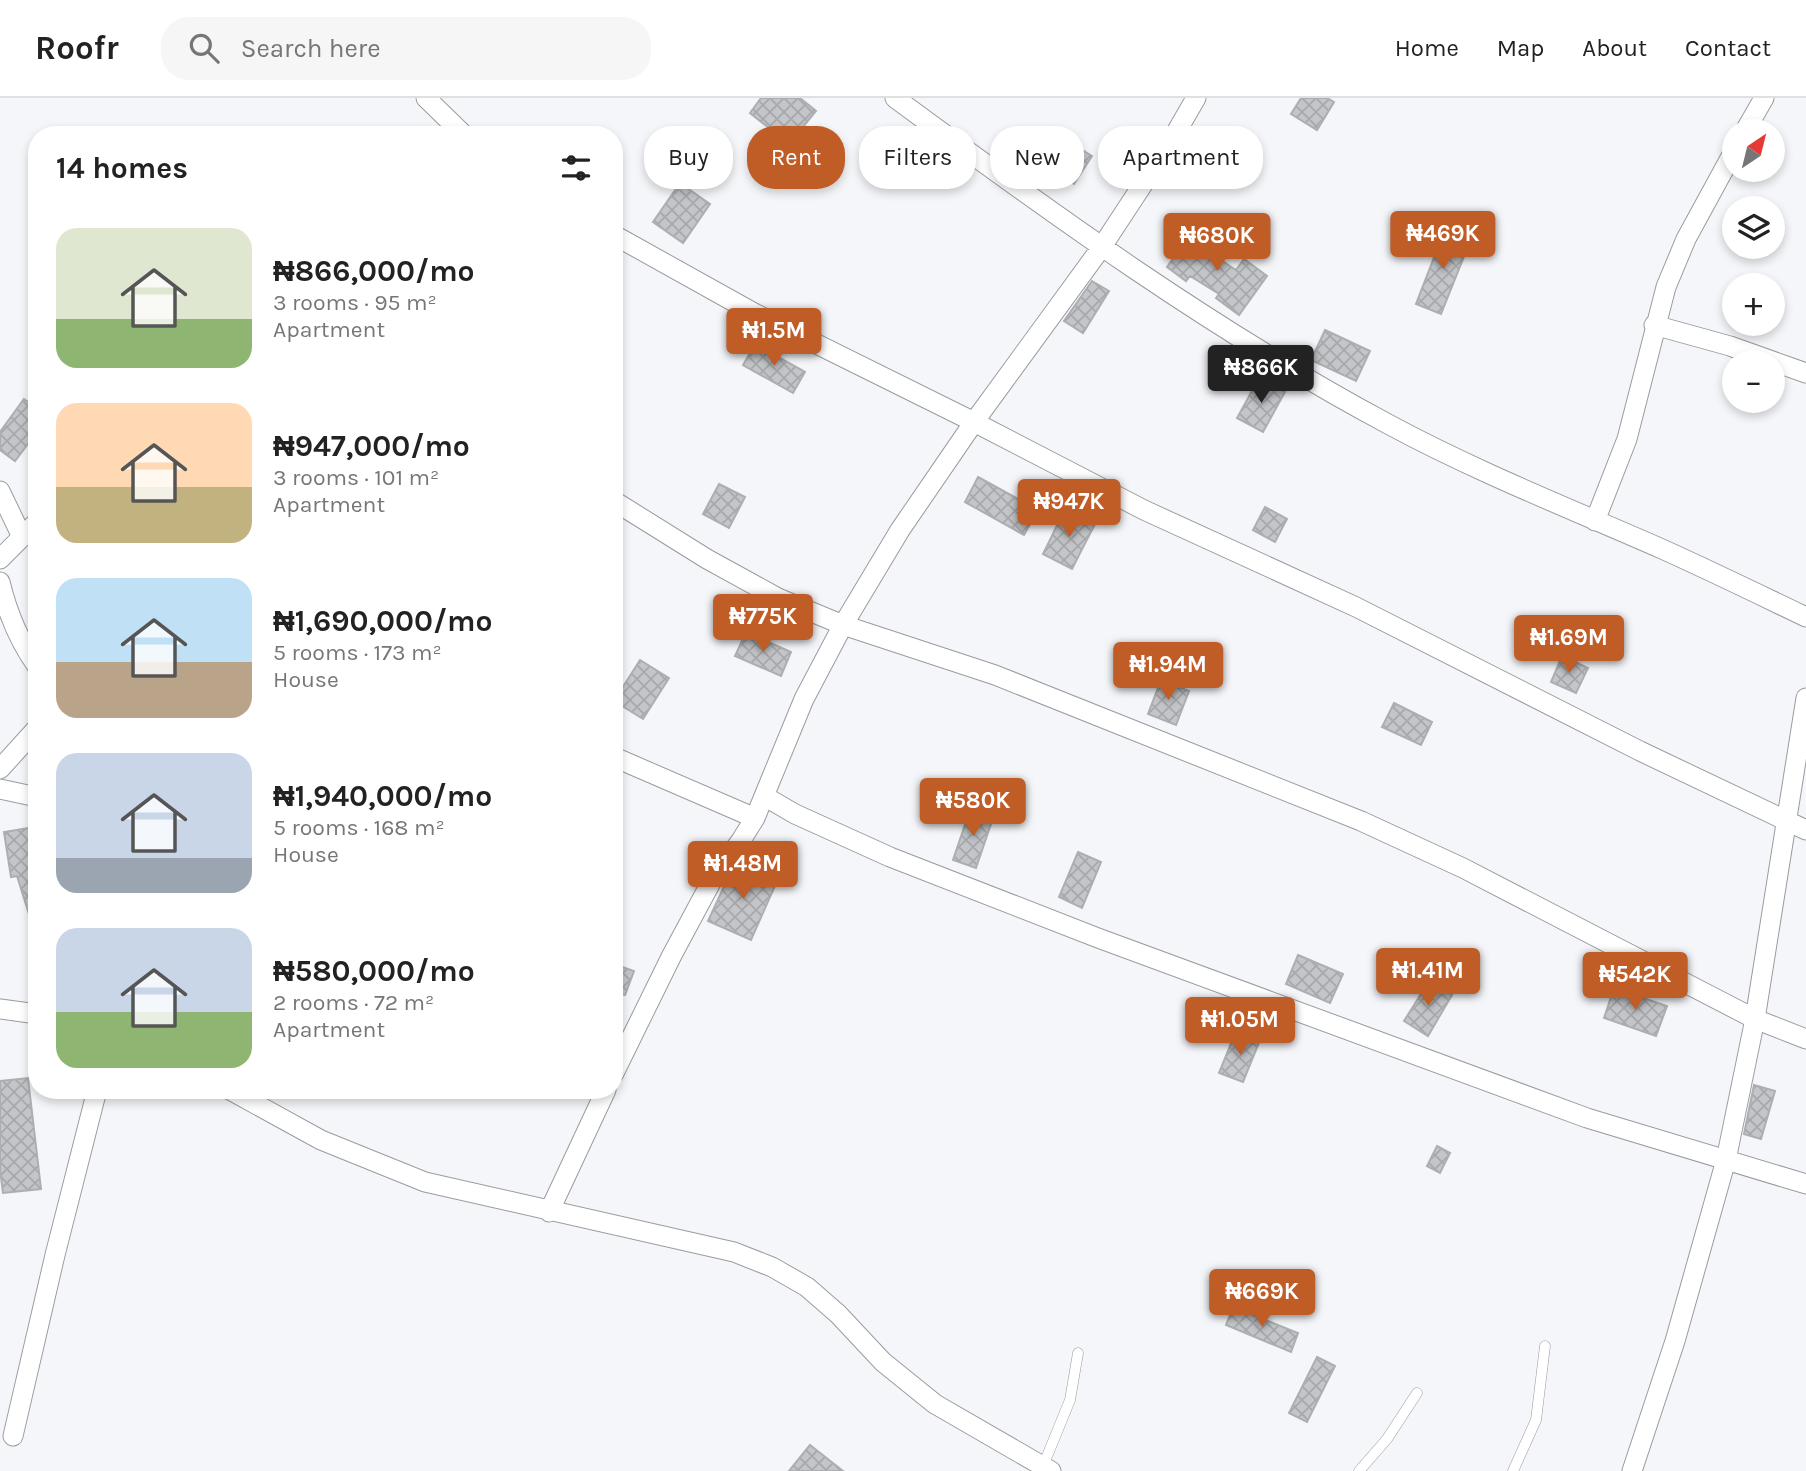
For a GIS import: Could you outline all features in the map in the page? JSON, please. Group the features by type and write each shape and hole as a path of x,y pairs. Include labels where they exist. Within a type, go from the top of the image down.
{"street":[{"path":"426,98 455,126"},
{"path":"895,98 1101,248 1306,378 1468,464 1662,549 1806,617"},
{"path":"623,1055 710,885 755,818 804,699 843,625 900,530 974,422 1101,248 1170,143 1196,98"},
{"path":"1752,119 1764,98"},
{"path":"1595,521 1627,439 1654,325 1666,287 1686,239 1722,173"},
{"path":"623,240 754,313 1144,510 1356,607 1640,751 1806,830"},
{"path":"1654,325 1730,346 1806,373"},
{"path":"0,491 12,547"},
{"path":"623,507 707,559 778,598 843,625 995,675 1361,821 1463,868 1755,1019 1806,1039"},
{"path":"0,575 12,547 28,531"},
{"path":"0,582 10,614 28,653"},
{"path":"1632,1471 1675,1341 1727,1160 1755,1019 1806,698"},
{"path":"0,769 28,737"},
{"path":"623,761 755,818"},
{"path":"0,789 28,795"},
{"path":"764,796 795,814 890,858 1001,902 1587,1118 1806,1184"},
{"path":"0,1009 28,1013"},
{"path":"13,1436 95,1099"},
{"path":"246,1099 321,1140 414,1178 549,1212 734,1252 772,1267 807,1287 838,1314 883,1362 935,1404 1046,1469"},
{"path":"549,1212 602,1099"}],"lane":[{"path":"1513,1471 1536,1420 1545,1346"},
{"path":"1046,1469 1070,1400 1078,1353"},
{"path":"1359,1471 1388,1439 1416,1393"}],"building":[{"path":"761,98 800,98 816,111 804,126 766,126 750,113"},
{"path":"1301,98 1327,98 1334,102 1317,130 1291,114"},
{"path":"1084,151 1092,156 1084,168"},
{"path":"676,189 689,189 710,204 683,243 653,222"},
{"path":"1445,229 1471,239 1441,314 1416,304"},
{"path":"1193,231 1212,244 1207,251 1236,270 1244,259 1267,276 1239,315 1216,298 1219,294 1190,276 1186,281 1167,267"},
{"path":"1092,281 1109,291 1083,333 1064,321"},
{"path":"1325,330 1370,351 1356,381 1311,360"},
{"path":"755,344 805,372 793,393 743,365"},
{"path":"1259,378 1285,392 1263,432 1237,418"},
{"path":"24,399 28,402 28,444 15,461 0,450 0,432"},
{"path":"978,477 1038,510 1024,535 965,502"},
{"path":"719,484 745,497 729,528 703,514"},
{"path":"1265,507 1287,519 1275,542 1253,530"},
{"path":"1065,509 1095,524 1072,569 1043,554"},
{"path":"746,632 791,652 781,676 735,656"},
{"path":"1562,656 1588,668 1576,693 1551,682"},
{"path":"640,660 669,678 643,719 623,707 623,687"},
{"path":"1161,680 1189,691 1176,725 1148,714"},
{"path":"1394,703 1432,722 1421,745 1382,727"},
{"path":"971,807 994,815 976,868 953,860"},
{"path":"28,828 28,911 17,876 11,877 4,832"},
{"path":"1078,852 1101,862 1082,908 1059,897"},
{"path":"740,862 778,879 751,940 708,921 728,878"},
{"path":"1298,955 1343,974 1330,1003 1286,984"},
{"path":"623,967 634,971 623,994"},
{"path":"1429,981 1452,995 1428,1036 1404,1021"},
{"path":"1614,988 1667,1006 1656,1036 1604,1018"},
{"path":"1236,1031 1260,1040 1243,1082 1219,1073"},
{"path":"28,1078 28,1099 30,1099 41,1189 3,1193 0,1170 0,1081"},
{"path":"1754,1085 1775,1091 1761,1139 1744,1134"},
{"path":"1437,1146 1450,1153 1440,1173 1427,1166"},
{"path":"1233,1307 1298,1333 1291,1352 1226,1325"},
{"path":"1317,1357 1335,1366 1307,1422 1289,1413"},
{"path":"810,1445 843,1471 789,1471"}]}
